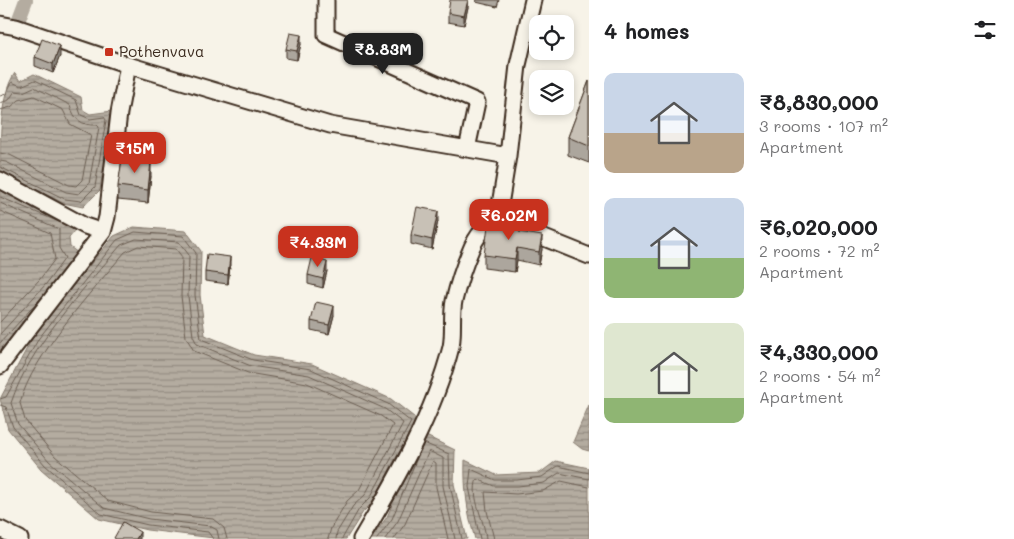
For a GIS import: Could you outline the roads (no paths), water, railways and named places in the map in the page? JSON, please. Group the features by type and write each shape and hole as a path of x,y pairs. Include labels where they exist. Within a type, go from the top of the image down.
{"street":[{"path":"326,0 326,35 478,102 466,149"},
{"path":"533,0 518,66 508,156 500,205 512,225 589,256"},
{"path":"0,24 16,26 128,65 330,126 508,156"},
{"path":"0,366 103,232 107,218 119,113 128,65"},
{"path":"0,180 85,226 103,232"},
{"path":"361,539 385,499 428,414 451,345 454,302 472,247 486,226 496,220 508,220"},
{"path":"0,529 20,539"}],"water":[{"path":"15,73 20,81 34,74 81,97 83,110 90,114 112,111 100,190 83,207 63,203 0,171 4,105 6,93"},
{"path":"0,191 33,203 79,226 69,238 70,247 82,256 54,291 0,350"},
{"path":"134,227 186,231 201,251 200,295 205,335 254,355 312,364 391,399 419,421 395,459 374,501 363,512 346,539 222,539 147,530 99,519 41,469 8,429 0,399 34,335 114,236"},
{"path":"589,405 589,451 582,449 573,442"},
{"path":"422,434 455,450 454,484 467,539 371,539 387,517"},
{"path":"465,460 496,475 540,473 556,461 589,468 589,539 475,539 467,500"}],"waterway":[{"path":"17,24 26,0"}],"place":[{"name":"Pothenvava","path":"109,52"}]}
